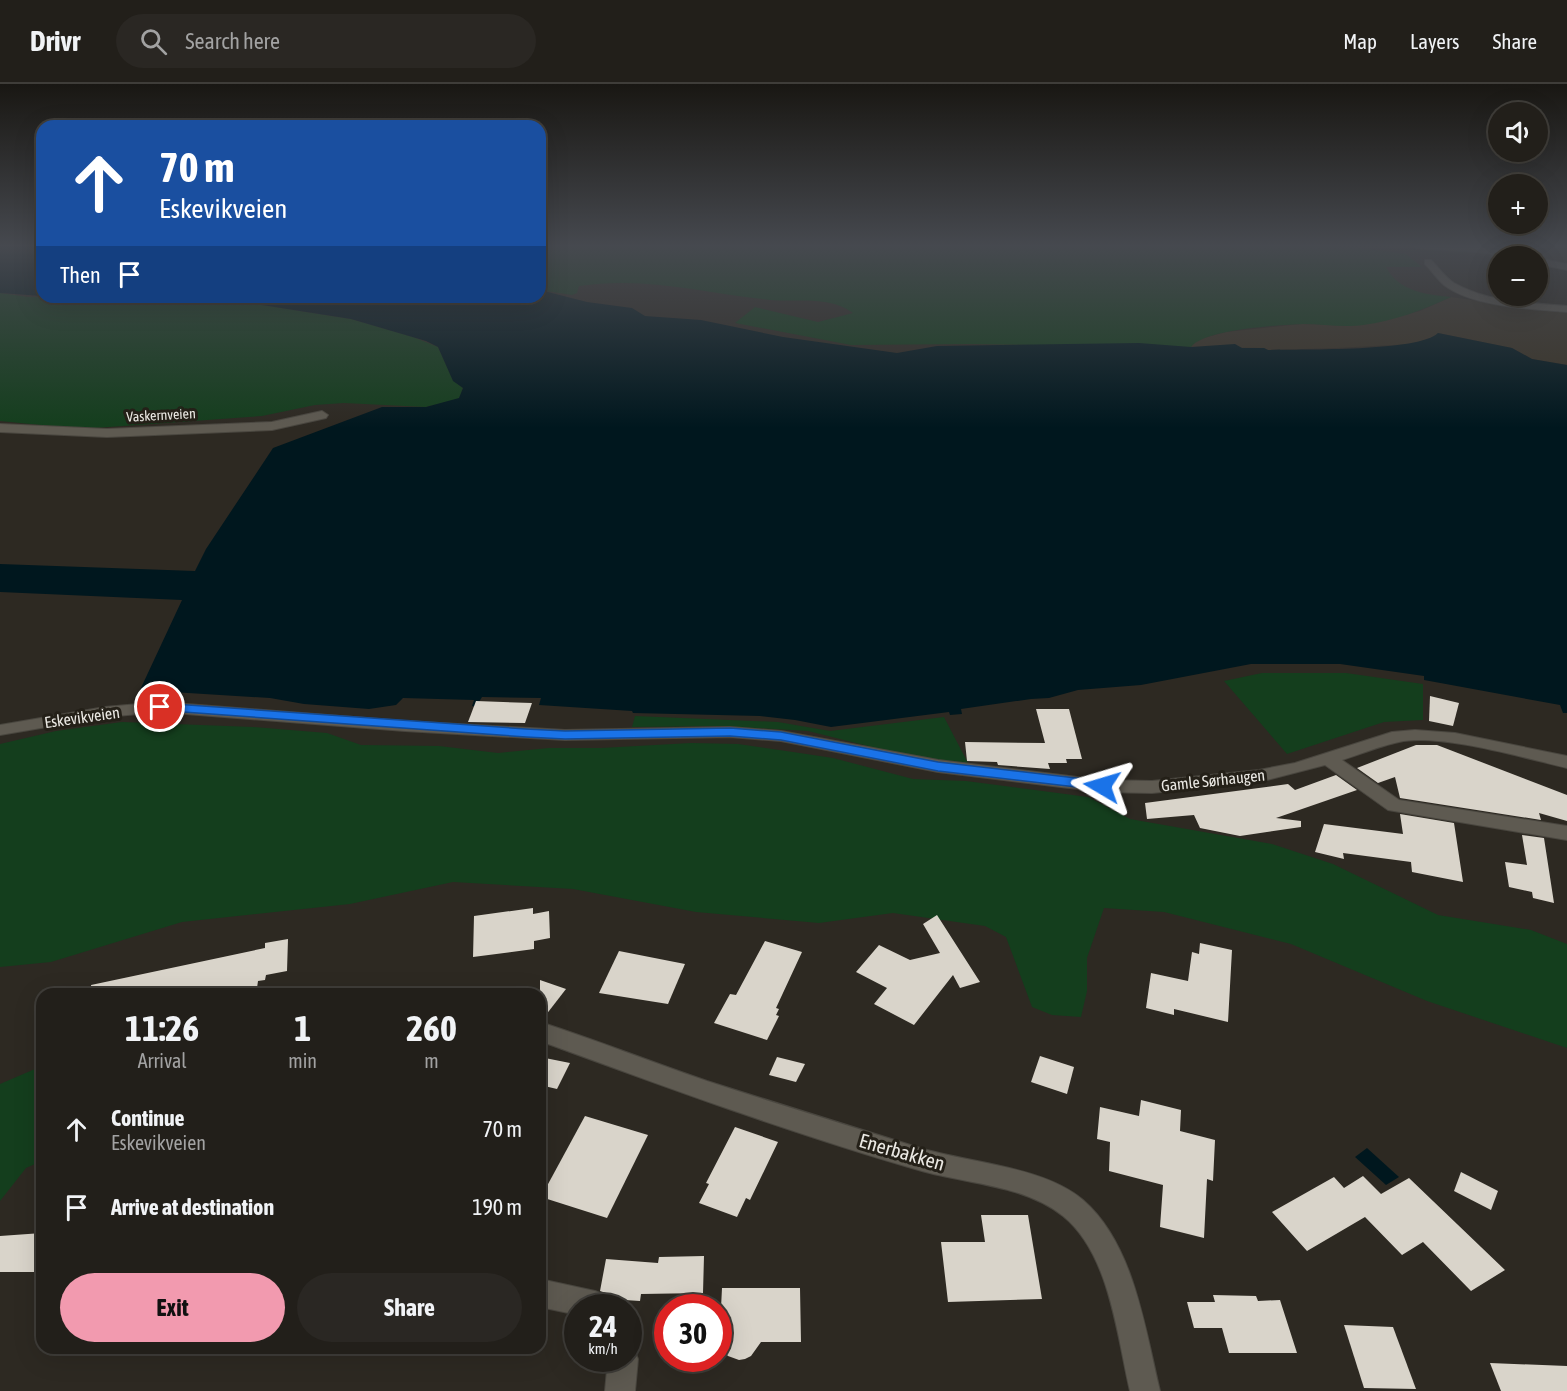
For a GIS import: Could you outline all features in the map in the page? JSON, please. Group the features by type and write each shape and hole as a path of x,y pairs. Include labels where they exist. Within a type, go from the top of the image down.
{"street":[{"path":"1545,306 1567,309"},
{"name":"Vaskernveien","path":"0,428 107,433 272,426 322,415"},
{"name":"Eskevikveien","path":"0,730 105,712 160,707 405,726 565,735 730,732 781,736 846,749"},
{"name":"Gamle Sørhaugen","path":"846,749 938,766 1102,786 1152,787 1259,776 1329,760 1398,736 1434,735 1567,762"},
{"path":"1329,760 1395,806 1426,809 1502,824 1567,833"},
{"name":"Enerbakken","path":"546,1033 704,1090 923,1160 1019,1182 1047,1193 1073,1208 1097,1234 1119,1281 1145,1391"},
{"path":"546,1294 564,1298"},
{"path":"620,1391 622,1372"}],"shaded area":[{"path":"1431,306 1514,306 1567,310 1567,365 1532,359 1512,348 1438,333 1434,337 1412,344 1268,350 1264,348 1191,347 1196,340 1226,332 1301,324 1362,325 1420,311"}],"green space":[{"path":"0,306 269,306 351,319 413,337 438,347 453,380 463,388 459,399 426,407 344,403 315,405 262,416 81,429 0,421"},
{"path":"839,306 1430,306 1386,321 1356,326 1303,324 1243,329 1211,336 1191,347 851,345 735,323 755,307 818,322 853,313"},
{"path":"1262,673 1346,673 1423,684 1423,720 1384,722 1287,754 1224,681"},
{"path":"635,716 778,722 830,731 944,717 969,765 888,751 808,731 723,726 632,727"},
{"path":"122,722 253,727 327,733 361,745 439,746 498,753 549,748 601,748 691,743 738,744 833,758 913,779 966,781 1088,797 1130,819 1272,844 1333,864 1438,915 1531,930 1567,944 1567,1048 1427,1001 1291,944 1164,912 1104,908 1087,958 1087,991 1081,1017 1052,1015 1032,1007 1006,937 985,926 893,913 819,923 696,912 573,889 453,882 350,904 182,922 51,962 0,967 0,744 56,731"},
{"path":"36,1069 36,1164 26,1168 0,1201 0,1084"}],"water":[{"path":"269,306 617,306 632,308 645,316 701,320 783,337 897,353 937,346 1139,343 1191,347 1235,344 1242,348 1268,350 1358,348 1408,344 1427,339 1438,333 1512,348 1532,359 1567,365 1567,713 1563,713 1560,705 1424,680 1424,676 1340,664 1251,664 1141,685 1078,690 1049,698 961,709 962,714 950,715 949,712 831,727 760,716 633,713 632,711 539,705 541,698 482,697 476,707 472,706 474,700 403,698 396,705 369,709 304,704 270,698 140,690 182,600 0,592 0,564 195,571 206,549 273,448 382,407 426,407 459,398 463,388 453,381 438,347 426,341 351,319"},
{"path":"1367,1148 1399,1177 1386,1185 1355,1157"}],"building":[{"path":"1430,696 1459,703 1453,726 1429,721"},
{"path":"476,701 532,703 525,723 468,722"},
{"path":"1036,709 1069,709 1082,759 1066,759 1067,763 1048,763 1050,769 998,765 997,762 967,761 965,742 1045,743"},
{"path":"1416,745 1437,745 1567,795 1567,821 1539,813 1541,820 1400,798 1395,777 1378,783 1357,768"},
{"path":"1336,775 1357,790 1276,818 1301,821 1301,827 1240,836 1200,828 1194,815 1147,819 1145,803 1288,784 1295,790"},
{"path":"1400,814 1454,823 1463,882 1412,872 1411,862 1343,853 1344,859 1315,852 1324,824 1403,834"},
{"path":"1522,835 1544,838 1554,903 1533,898 1532,892 1509,887 1505,862 1527,865"},
{"path":"533,908 533,914 549,911 550,938 534,941 534,949 473,957 474,916"},
{"path":"937,915 980,982 960,988 953,975 914,1025 874,1004 887,988 856,972 879,945 910,960 940,953 923,924"},
{"path":"288,939 287,971 266,975 265,980 258,981 257,988 210,988 210,986 199,988 91,988 91,985 265,948 265,943"},
{"path":"765,941 802,952 776,1008 779,1009 776,1015 779,1016 767,1040 714,1023 730,994 736,995"},
{"path":"1200,943 1232,950 1228,1022 1174,1009 1174,1015 1146,1008 1151,973 1188,981 1192,952 1199,954"},
{"path":"619,951 685,964 668,1004 599,993"},
{"path":"540,980 566,989 546,1015 546,988 540,988"},
{"path":"1040,1056 1074,1067 1067,1094 1031,1082"},
{"path":"777,1057 805,1064 796,1082 769,1075"},
{"path":"546,1058 570,1063 557,1089 546,1086"},
{"path":"1141,1100 1181,1110 1180,1131 1215,1140 1213,1181 1207,1179 1204,1238 1160,1227 1163,1185 1109,1171 1110,1142 1097,1139 1100,1107 1139,1116"},
{"path":"585,1116 648,1135 607,1218 546,1199 546,1188"},
{"path":"735,1127 778,1142 750,1200 746,1198 737,1217 699,1203 709,1184 706,1183"},
{"path":"1461,1172 1498,1191 1491,1210 1454,1191"},
{"path":"1363,1176 1381,1194 1409,1178 1505,1270 1471,1291 1423,1242 1402,1255 1365,1217 1307,1251 1272,1212 1334,1177 1344,1188"},
{"path":"981,1215 1028,1215 1042,1299 948,1302 941,1242 985,1242"},
{"path":"36,1233 36,1272 0,1272 0,1236"},
{"path":"704,1256 703,1293 606,1294 600,1291 606,1259 658,1263 659,1257"},
{"path":"722,1288 800,1288 801,1342 761,1342 751,1356 739,1360 732,1357 732,1294 722,1294"},
{"path":"1213,1295 1256,1296 1258,1301 1280,1300 1297,1353 1229,1353 1222,1328 1194,1328 1187,1302 1215,1302"},
{"path":"1344,1325 1393,1327 1416,1389 1364,1388"},
{"path":"1490,1363 1567,1366 1567,1391 1501,1391"}],"route":[{"path":"160,707 405,726 565,735 730,732 781,736 892,759 1102,786"}]}
